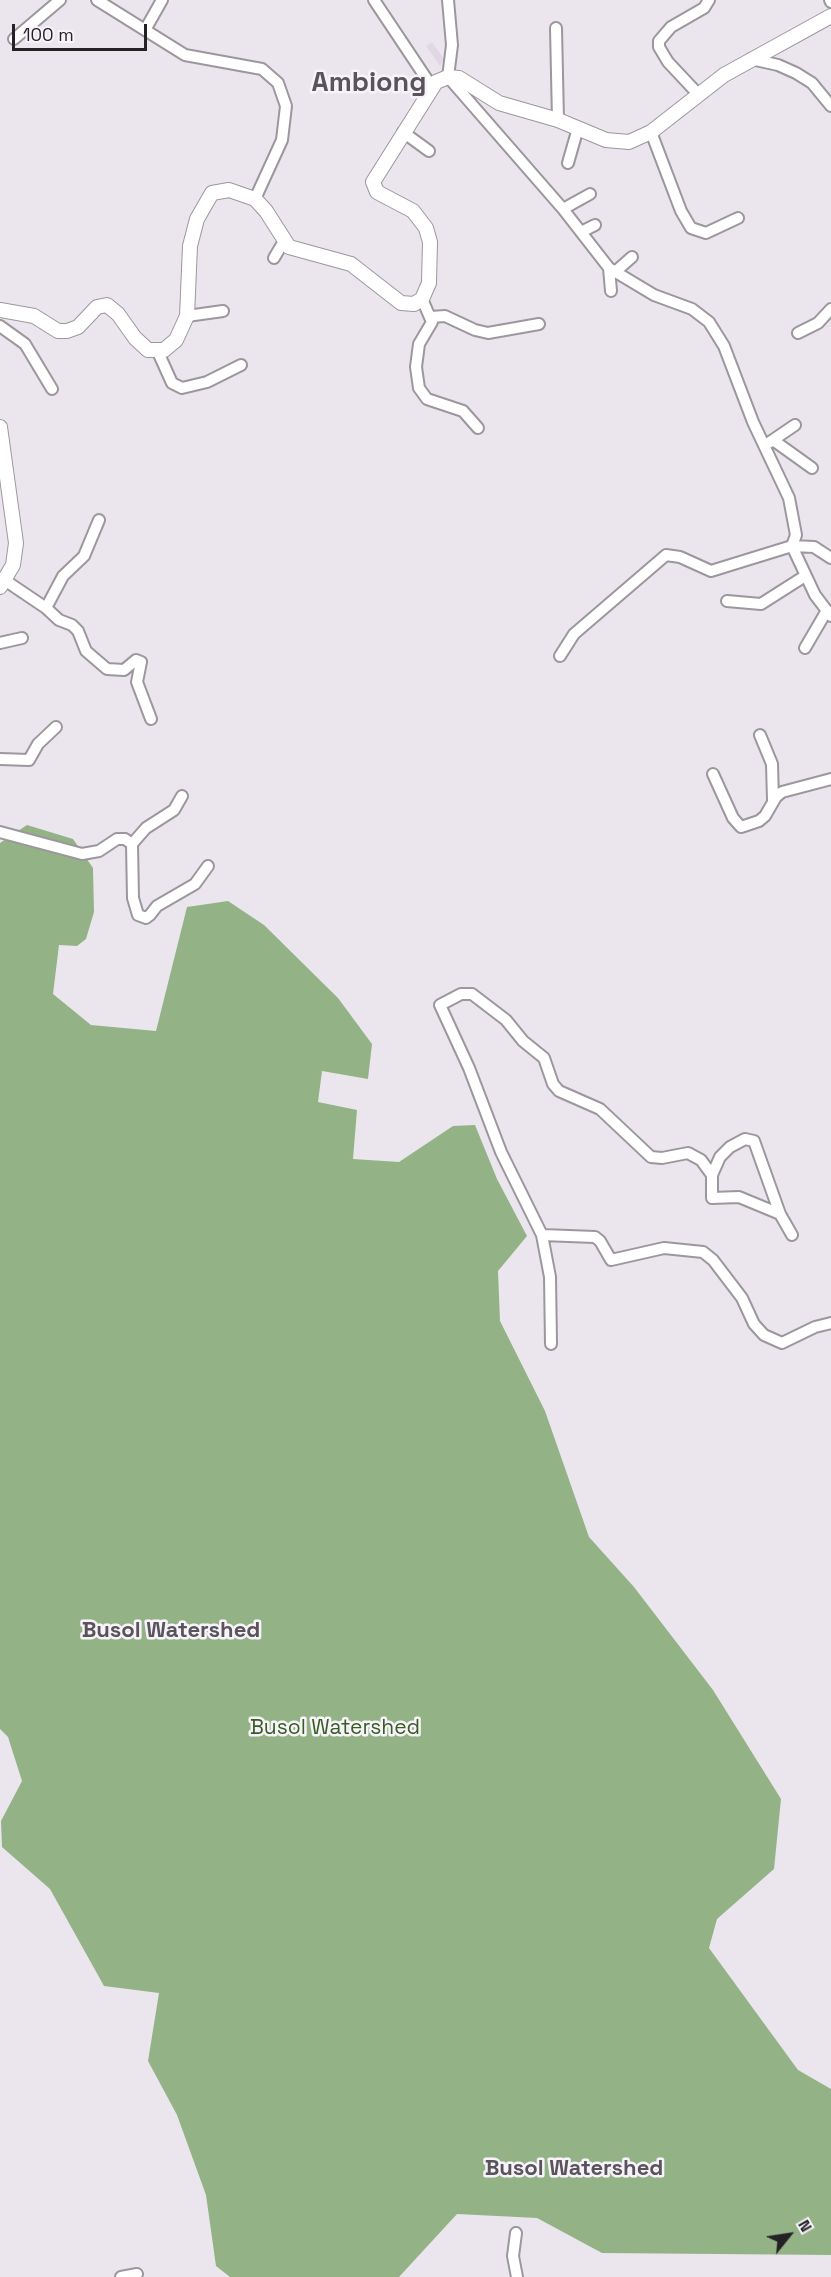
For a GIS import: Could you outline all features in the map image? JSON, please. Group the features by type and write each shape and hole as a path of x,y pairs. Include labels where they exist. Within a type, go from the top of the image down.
{"main road":[{"path":"0,310 34,316 58,331 67,331 78,327 97,307 107,305 118,314 147,350 158,352 176,340 186,321 193,232 207,198 214,192 229,190 255,199 267,211 284,241 295,250 351,264 401,303 414,304 422,299 429,284 431,263 426,228 413,211 381,196 374,186 376,175 432,87 448,77 459,78 499,103 558,120 620,143 638,140 698,94 751,59 831,16"},
{"path":"0,427 4,439 5,469 16,543 16,557 3,584"}],"street":[{"path":"14,39 60,0"},
{"path":"97,0 185,56 262,69 279,83 286,106 282,141 255,199"},
{"path":"145,30 162,0"},
{"path":"374,0 432,87"},
{"path":"448,0 452,45 448,77 563,209 612,270 654,295 692,309 709,322 732,361 744,401 769,443 789,498 796,535 792,546 805,576 829,614 805,648"},
{"path":"698,94 668,62 659,48 658,40 671,27 704,8 709,0"},
{"path":"556,28 558,120"},
{"path":"751,59 778,65 796,73 812,83 831,106"},
{"path":"568,163 578,128"},
{"path":"403,132 429,151"},
{"path":"651,132 686,224 706,233 738,218"},
{"path":"563,209 590,194"},
{"path":"581,232 595,225"},
{"path":"274,258 284,241"},
{"path":"612,270 632,257"},
{"path":"611,291 612,270"},
{"path":"422,299 432,322 419,344 416,367 419,388 427,399 463,411 478,428"},
{"path":"798,333 818,323 831,309"},
{"path":"186,321 223,311"},
{"path":"431,317 445,316 475,330 488,333 539,324"},
{"path":"0,326 25,344 52,389"},
{"path":"158,352 172,382 182,388 207,382 241,365"},
{"path":"769,443 795,425"},
{"path":"769,443 812,468"},
{"path":"46,608 63,576 84,556 99,520"},
{"path":"560,656 574,634 666,555 680,557 711,571 792,546 814,547 831,558"},
{"path":"727,601 760,604 805,576"},
{"path":"3,584 46,608 59,620 72,625 78,631 86,651 106,669 124,670 136,660 141,662 136,682 151,719"},
{"path":"0,643 22,638"},
{"path":"0,759 29,760 38,744 56,727"},
{"path":"713,774 733,818 741,827 759,821 765,816 773,800 772,764 760,735"},
{"path":"773,800 799,786 831,779"},
{"path":"182,796 174,810 146,828 132,844 134,905 142,917 150,915 157,906 195,884 208,866"},
{"path":"0,832 82,855 99,851 117,839 125,839 132,844"},
{"path":"551,1344 550,1277 542,1235 501,1152 461,1050 441,1011 442,1002 461,994 472,994 544,1058 553,1084 559,1091 600,1108 651,1157 662,1158 688,1154 701,1160 712,1175"},
{"path":"780,1214 756,1202 739,1197 712,1198 712,1175 720,1157 741,1140 750,1139 756,1146 780,1214 792,1235"},
{"path":"542,1235 595,1237 600,1241 611,1260 664,1248 703,1252 713,1260 744,1301 754,1324 764,1335 778,1342 784,1342 815,1327 831,1323"},
{"path":"516,2233 513,2256 517,2277"},
{"path":"121,2277 137,2274"}],"shaded area":[{"path":"432,42 444,59 440,66 426,46"}],"green space":[{"name":"Busol Watershed","path":"27,825 73,839 93,868 94,912 86,939 77,946 59,945 53,994 91,1025 156,1031 187,907 228,901 264,925 338,998 372,1044 368,1079 322,1071 318,1102 357,1110 353,1159 399,1162 453,1126 475,1125 497,1179 527,1236 498,1271 500,1321 545,1411 589,1537 634,1587 713,1690 781,1799 774,1869 717,1919 709,1948 798,2070 831,2089 831,2255 602,2253 537,2218 457,2214 399,2277 230,2277 216,2266 206,2195 177,2115 148,2061 159,1993 104,1986 50,1889 2,1847 1,1821 22,1781 8,1737 0,1729 0,843"}],"district":[{"name":"Ambiong","path":"369,84"},
{"name":"Busol Watershed","path":"171,1631"},
{"name":"Busol Watershed","path":"574,2169"}]}
